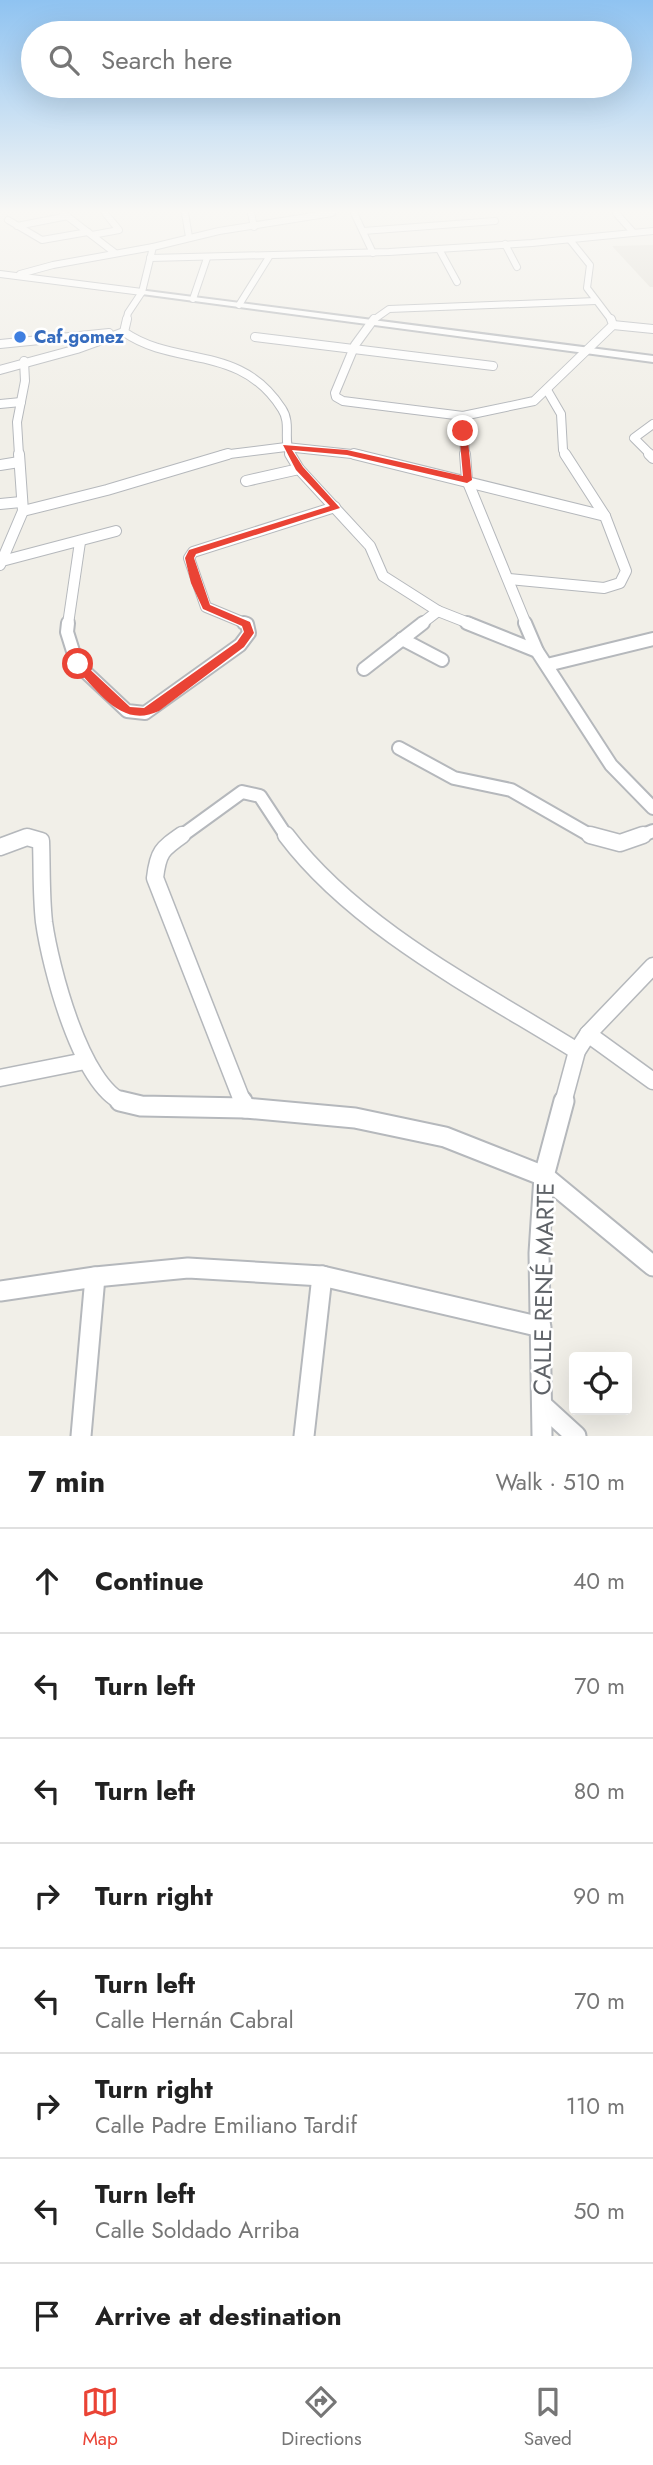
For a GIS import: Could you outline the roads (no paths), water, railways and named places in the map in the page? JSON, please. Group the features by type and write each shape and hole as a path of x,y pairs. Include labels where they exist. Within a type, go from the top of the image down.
{"street":[{"path":"45,280 653,359"},
{"path":"124,332 128,313 142,292 145,280"},
{"path":"193,299 199,280"},
{"path":"239,305 255,280"},
{"path":"588,280 587,288 610,316 613,325"},
{"path":"596,301 389,309 371,321 353,348 335,393 338,399 463,415 534,401 613,325 653,329"},
{"path":"0,370 77,349 124,332"},
{"path":"0,344 124,332 153,348 224,362 256,381 284,408 289,424 286,447 299,469 370,546 383,576 438,611 537,651"},
{"path":"255,337 493,366"},
{"path":"1,563 22,507 17,422 24,362"},
{"path":"509,579 604,588 620,583 626,571 605,516 563,450 561,414 547,390"},
{"path":"0,404 21,402"},
{"path":"463,415 467,480 537,651 611,765 653,808"},
{"path":"653,424 634,438 653,458"},
{"path":"0,504 22,507 107,490 230,453 286,447 347,452 605,516"},
{"path":"0,465 19,462"},
{"path":"246,481 299,469"},
{"path":"80,542 67,632 72,652 78,664 127,711 145,713 240,645 249,633 247,624 206,607 189,558 192,552 335,508"},
{"path":"1,563 116,531"},
{"path":"365,668 438,611"},
{"path":"402,639 442,660"},
{"path":"547,665 653,639"},
{"path":"399,748 453,778 511,790 555,813 594,838 620,844 653,831"},
{"path":"245,1108 155,877 157,858 164,848 236,795 247,791 260,796 293,844 336,887 393,934 577,1051"},
{"path":"0,847 27,837 41,841 44,921 58,985 85,1061 106,1090 121,1102 141,1107 245,1108 355,1118 445,1137 544,1176 653,1266"},
{"name":"CALLE RENÉ MARTE","path":"542,1436 539,1253 544,1176 577,1051 588,1034 653,966"},
{"path":"588,1034 653,1081"},
{"path":"0,1078 85,1061"},
{"path":"0,1291 95,1277 188,1268 322,1276 541,1327"},
{"path":"304,1436 322,1276"},
{"path":"81,1436 95,1277"},
{"path":"542,1405 576,1436"}],"place":[{"name":"Caf.gomez","path":"20,337"}]}
